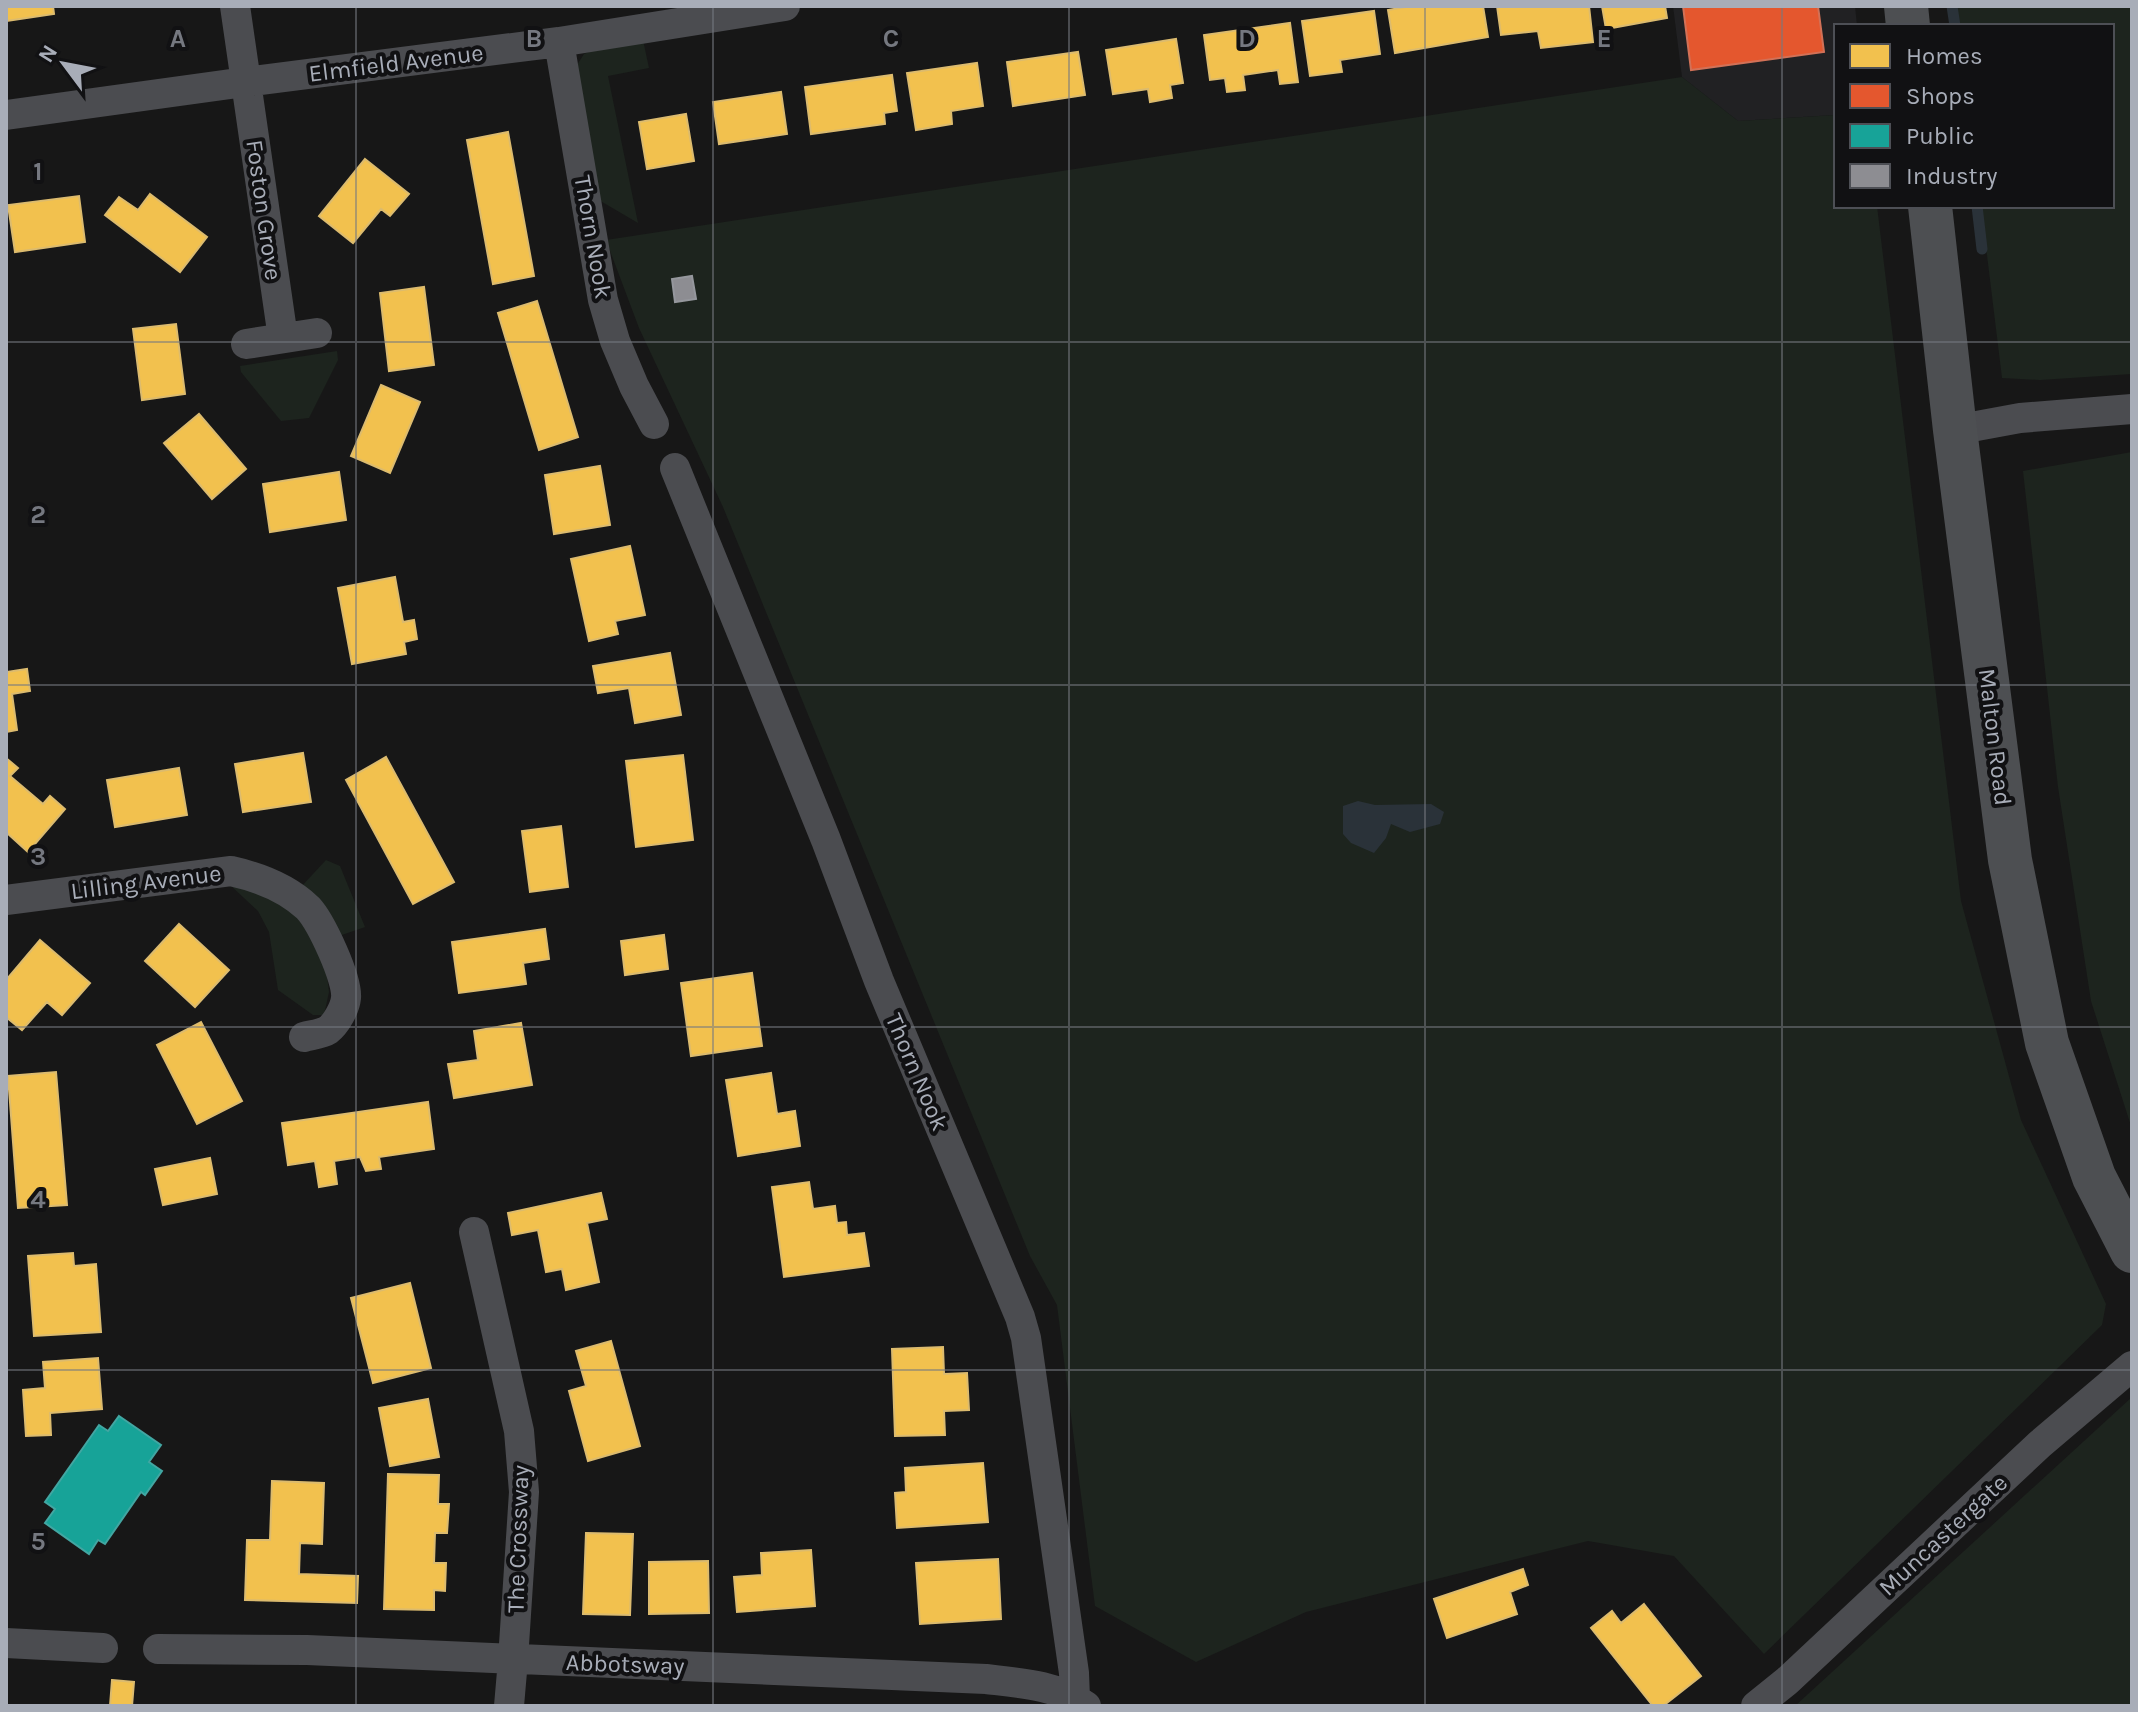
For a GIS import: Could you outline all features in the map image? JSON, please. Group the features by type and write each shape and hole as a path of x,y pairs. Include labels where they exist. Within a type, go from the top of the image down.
{"main road":[{"name":"Malton Road","path":"1930,208 2010,860 2047,1043 2094,1177 2132,1251"}],"street":[{"name":"Foston Grove","path":"235,6 283,338"},
{"name":"Elmfield Avenue","path":"6,115 559,42 785,6"},
{"name":"Thorn Nook","path":"559,42 603,300 615,341 654,424"},
{"path":"246,344 317,333"},
{"path":"1955,430 2020,418 2132,409"},
{"name":"Thorn Nook","path":"675,468 820,825 879,981 1020,1317 1026,1338 1080,1702"},
{"name":"Lilling Avenue","path":"6,900 231,871 256,877 308,908 327,938 340,971 346,998 340,1015 328,1030 304,1037"},
{"name":"The Crossway","path":"474,1232 519,1431 524,1492 509,1706"},
{"name":"Muncastergate","path":"1756,1706 1787,1681 2040,1444 2132,1366"},
{"path":"6,1643 103,1648"},
{"name":"Abbotsway","path":"158,1649 307,1650 986,1679 1032,1695 1080,1702"}],"shaded area":[{"path":"1673,6 1855,6 1857,24 1834,24 1834,115 1738,121 1682,77"},
{"path":"1957,6 2132,6 2132,374 2040,380 2002,378 1981,208 2114,208 2114,24 1959,24"},
{"path":"643,40 649,68 608,76 638,223 592,196 577,65 584,54 600,47"},
{"path":"1682,77 1738,121 1834,115 1834,208 1877,208 1961,901 2021,1120 2106,1304 2102,1325 1764,1654 1674,1556 1588,1541 1306,1612 1196,1662 1095,1606 1057,1305 1030,1256 723,507 639,328 606,240"},
{"path":"337,351 338,360 309,418 281,421 241,372 240,366"},
{"path":"2132,452 2132,1129 2091,1001 2058,787 2023,471"},
{"path":"1358,801 1375,805 1431,804 1444,812 1440,824 1410,832 1391,824 1386,838 1374,853 1351,843 1343,834 1343,806"},
{"path":"326,860 340,866 365,927 339,936 300,888"},
{"path":"229,884 254,888 293,910 325,959 329,992 324,1015 313,1015 278,990 269,932 258,911"},
{"path":"2132,1397 2132,1706 1795,1706"}],"building: Homes":[{"path":"6,6 53,6 54,14 6,21"},
{"path":"1411,6 1483,6 1488,37 1395,53 1388,10"},
{"path":"1497,6 1589,6 1593,42 1541,48 1538,31 1501,35"},
{"path":"1602,6 1665,6 1667,18 1606,29"},
{"path":"1374,11 1380,54 1340,60 1342,72 1310,76 1302,21"},
{"path":"1290,23 1298,82 1280,84 1278,70 1243,75 1245,90 1227,92 1225,78 1210,80 1204,35"},
{"path":"1176,39 1183,83 1170,85 1172,98 1150,102 1148,89 1113,94 1106,50"},
{"path":"1078,52 1085,95 1013,106 1007,62"},
{"path":"977,63 983,106 951,111 952,124 916,130 907,73"},
{"path":"892,75 897,111 884,113 885,124 811,134 805,87"},
{"path":"781,92 787,134 719,144 713,102"},
{"path":"686,114 694,161 647,169 639,122"},
{"path":"508,132 534,276 493,284 467,140"},
{"path":"365,159 409,194 390,216 381,209 353,243 319,216"},
{"path":"150,194 207,237 180,272 105,215 119,197 138,210"},
{"path":"79,196 85,242 15,252 8,205"},
{"path":"424,287 434,365 389,371 380,293"},
{"path":"537,301 578,437 539,450 498,313"},
{"path":"176,324 185,394 142,400 133,329"},
{"path":"381,385 420,402 390,473 351,456"},
{"path":"199,414 246,469 212,499 164,443"},
{"path":"600,466 610,525 554,534 545,475"},
{"path":"339,472 346,520 270,532 263,484"},
{"path":"630,546 645,615 615,621 618,634 589,641 571,559"},
{"path":"395,577 403,622 414,620 417,639 404,642 406,654 352,664 338,588"},
{"path":"670,653 681,715 635,723 629,688 598,693 593,666"},
{"path":"6,669 7,672 27,669 30,691 12,694 17,730 6,732"},
{"path":"303,753 311,802 243,812 235,764"},
{"path":"683,755 693,840 636,847 626,761"},
{"path":"386,757 454,882 413,904 346,780"},
{"path":"6,758 18,768 10,776 43,804 50,796 65,809 28,852 6,832"},
{"path":"179,768 187,815 115,827 107,780"},
{"path":"561,826 568,887 530,892 522,831"},
{"path":"179,924 229,970 195,1007 145,961"},
{"path":"545,929 549,959 523,963 526,984 459,993 452,942"},
{"path":"664,935 668,969 625,975 621,941"},
{"path":"40,940 90,983 62,1015 47,1002 22,1030 6,1017 6,980"},
{"path":"752,973 762,1046 691,1056 681,983"},
{"path":"201,1022 242,1101 197,1124 157,1045"},
{"path":"521,1023 532,1085 454,1098 448,1064 478,1060 474,1031"},
{"path":"56,1072 67,1205 18,1208 8,1076"},
{"path":"771,1073 777,1114 795,1111 800,1146 738,1156 726,1080"},
{"path":"428,1102 434,1149 379,1157 381,1169 366,1171 360,1157 334,1161 337,1184 319,1187 315,1161 288,1165 282,1123"},
{"path":"210,1158 217,1194 163,1205 155,1169"},
{"path":"809,1182 813,1209 835,1206 837,1223 846,1222 847,1235 864,1233 869,1266 784,1277 772,1187"},
{"path":"601,1193 607,1219 587,1223 599,1282 566,1290 562,1269 546,1272 538,1230 512,1235 508,1213"},
{"path":"73,1253 74,1266 96,1264 101,1332 34,1336 28,1256"},
{"path":"410,1283 431,1368 373,1383 351,1298"},
{"path":"611,1341 640,1446 588,1461 569,1391 586,1386 576,1351"},
{"path":"943,1347 944,1374 967,1373 969,1410 944,1411 945,1435 895,1436 892,1349"},
{"path":"98,1358 102,1409 50,1413 51,1435 26,1436 23,1390 45,1388 43,1362"},
{"path":"428,1399 439,1457 390,1466 379,1408"},
{"path":"983,1463 988,1522 897,1528 895,1493 906,1492 905,1468"},
{"path":"388,1474 439,1475 438,1504 449,1504 447,1533 435,1533 434,1563 446,1563 445,1591 434,1590 434,1610 384,1609"},
{"path":"272,1481 324,1483 322,1544 300,1543 299,1574 358,1576 357,1603 245,1600 247,1540 270,1540"},
{"path":"586,1533 633,1534 630,1615 583,1614"},
{"path":"811,1550 815,1606 737,1612 734,1577 762,1575 761,1553"},
{"path":"998,1559 1001,1619 920,1624 916,1563"},
{"path":"708,1561 709,1613 649,1614 649,1562"},
{"path":"1523,1569 1528,1585 1510,1592 1517,1614 1447,1638 1434,1599"},
{"path":"1644,1604 1701,1676 1663,1706 1653,1706 1591,1628 1612,1611 1621,1623"},
{"path":"112,1680 134,1682 132,1706 110,1706"}],"building: Shops":[{"path":"1683,6 1818,6 1824,52 1691,70"}],"building: Public":[{"path":"119,1416 161,1445 149,1462 162,1471 145,1495 141,1492 105,1544 98,1540 89,1554 45,1523 55,1509 45,1502 99,1425 108,1431"}],"building: Industry":[{"path":"692,276 696,299 675,302 672,279"}],"waterway":[{"path":"1952,6 1955,24"},
{"path":"1977,208 1982,249"}]}
